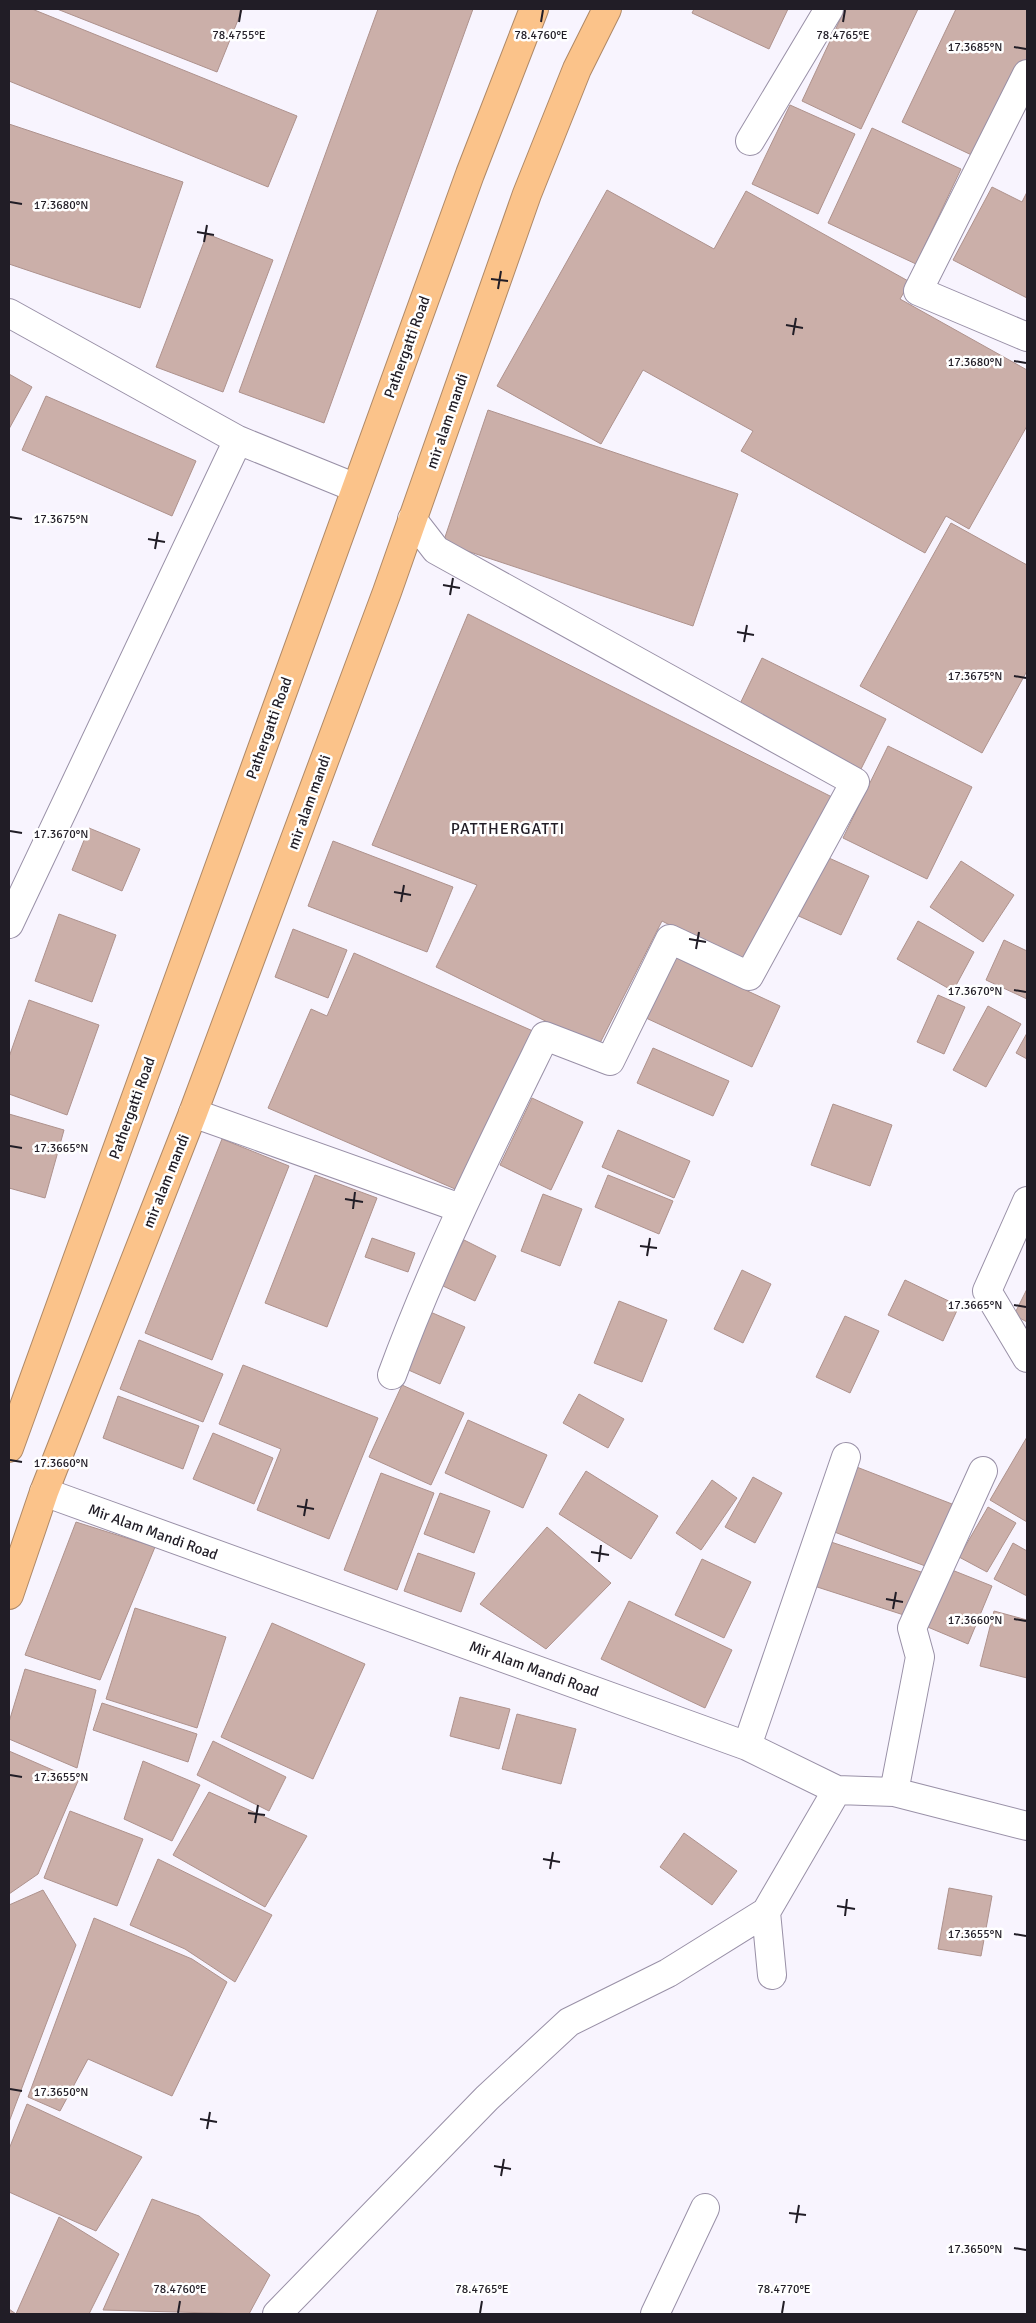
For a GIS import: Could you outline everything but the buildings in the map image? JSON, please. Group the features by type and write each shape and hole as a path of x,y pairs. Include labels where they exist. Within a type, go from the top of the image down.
{"highway":[{"name":"Pathergatti Road","path":"9,1448 470,174 534,9"},
{"name":"mir alam mandi","path":"9,1595 44,1492 193,1113 412,519 527,194 577,69 607,9"}],"street":[{"path":"750,141 829,9"},
{"path":"1027,74 918,291 1027,337"},
{"path":"9,313 238,440 356,488"},
{"path":"9,924 238,440"},
{"path":"392,1375 418,1304 460,1208 545,1036 610,1061 670,939 750,976 855,782 436,550 412,519"},
{"path":"193,1113 460,1208"},
{"path":"1027,1201 987,1291 1027,1358"},
{"path":"747,1746 846,1457"},
{"path":"894,1792 920,1657 912,1628 983,1471"},
{"name":"Mir Alam Mandi Road","path":"44,1492 747,1746 838,1790 894,1792 1027,1826"},
{"path":"278,2314 487,2098 569,2022 668,1973 766,1912 838,1790"},
{"path":"766,1912 772,1975"},
{"path":"654,2314 705,2208"}],"district":[{"name":"PATTHERGATTI","path":"508,829"}]}
